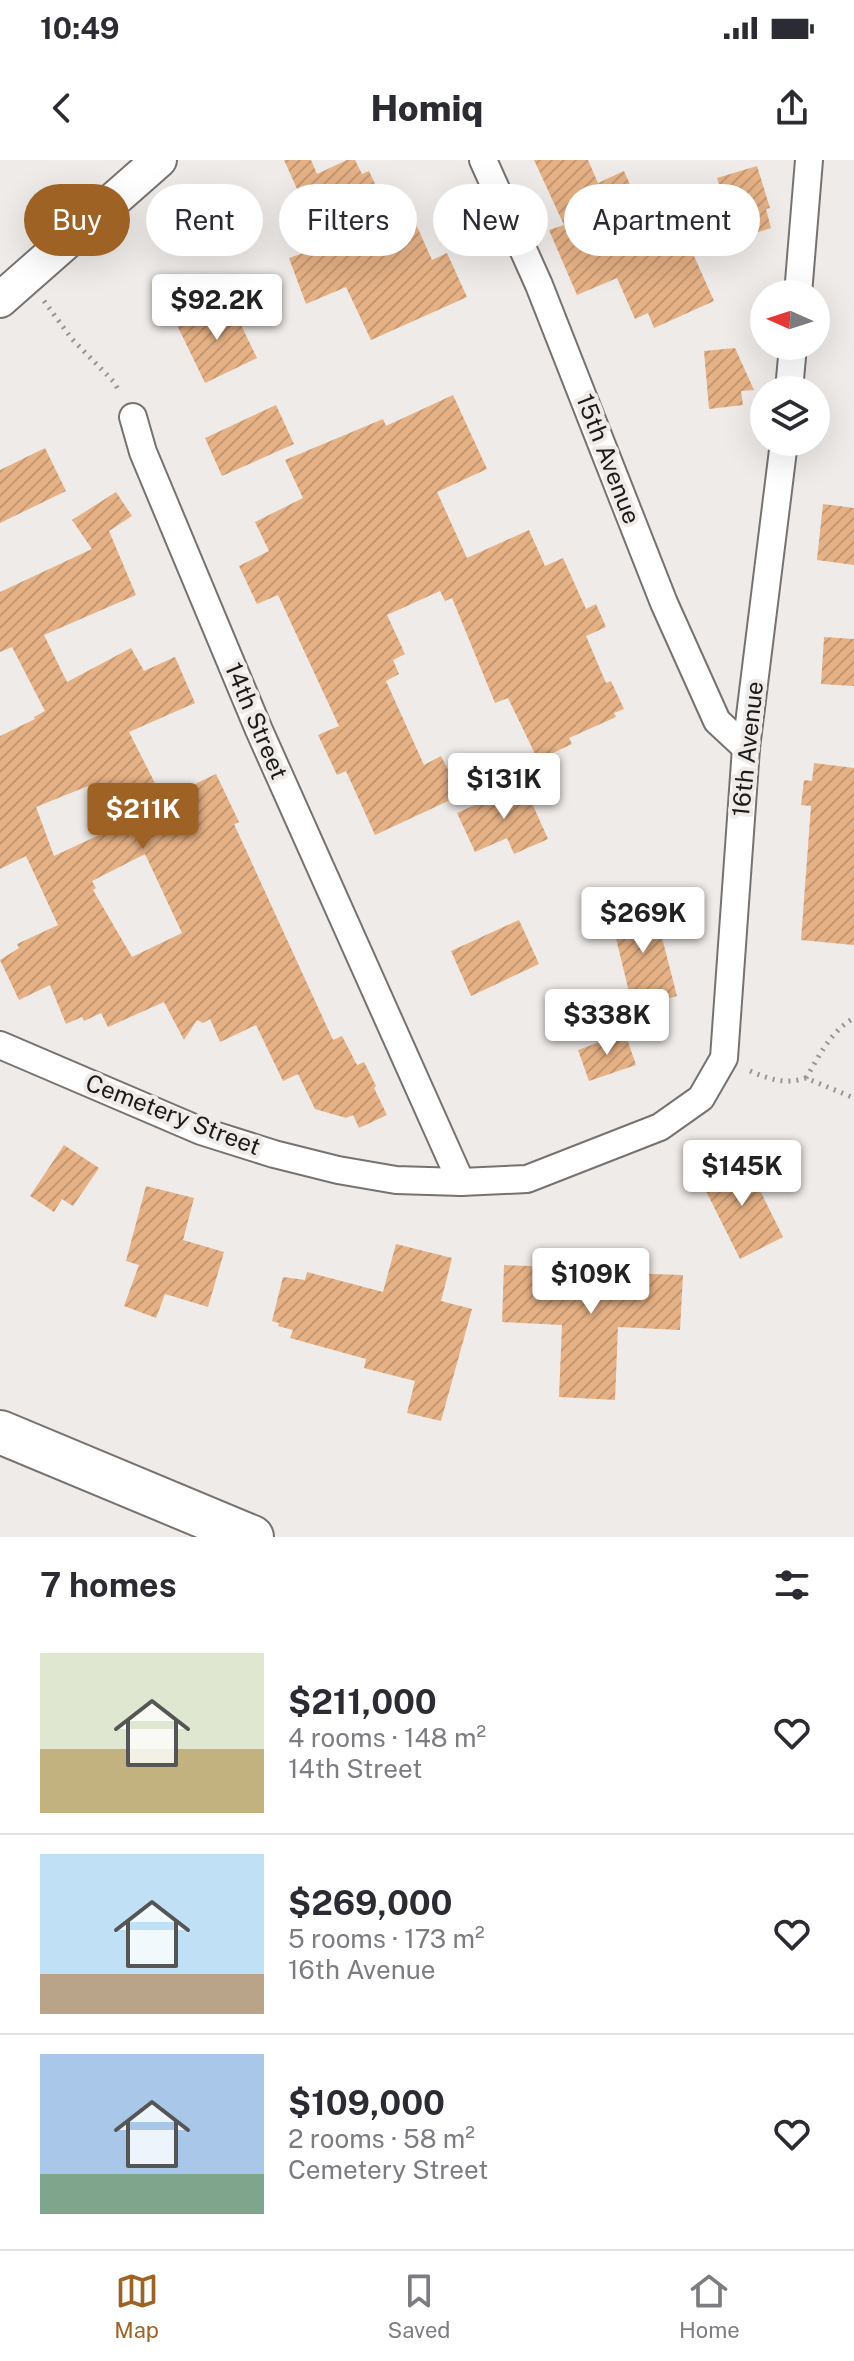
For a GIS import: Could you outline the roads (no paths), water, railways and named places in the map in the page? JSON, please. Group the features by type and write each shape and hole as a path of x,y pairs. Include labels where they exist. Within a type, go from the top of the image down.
{"main road":[{"path":"0,1432 252,1537"}],"street":[{"path":"0,300 159,160"},
{"name":"15th Avenue","path":"483,160 539,285 664,603 717,721 746,748"},
{"path":"799,280 809,160"},
{"name":"14th Street","path":"133,417 143,452 259,730 461,1182"},
{"name":"16th Avenue","path":"724,1058 746,748 782,456"},
{"name":"Cemetery Street","path":"9,1048 201,1131 274,1154 396,1180 461,1182 527,1179 660,1127 701,1098 724,1058"}]}
